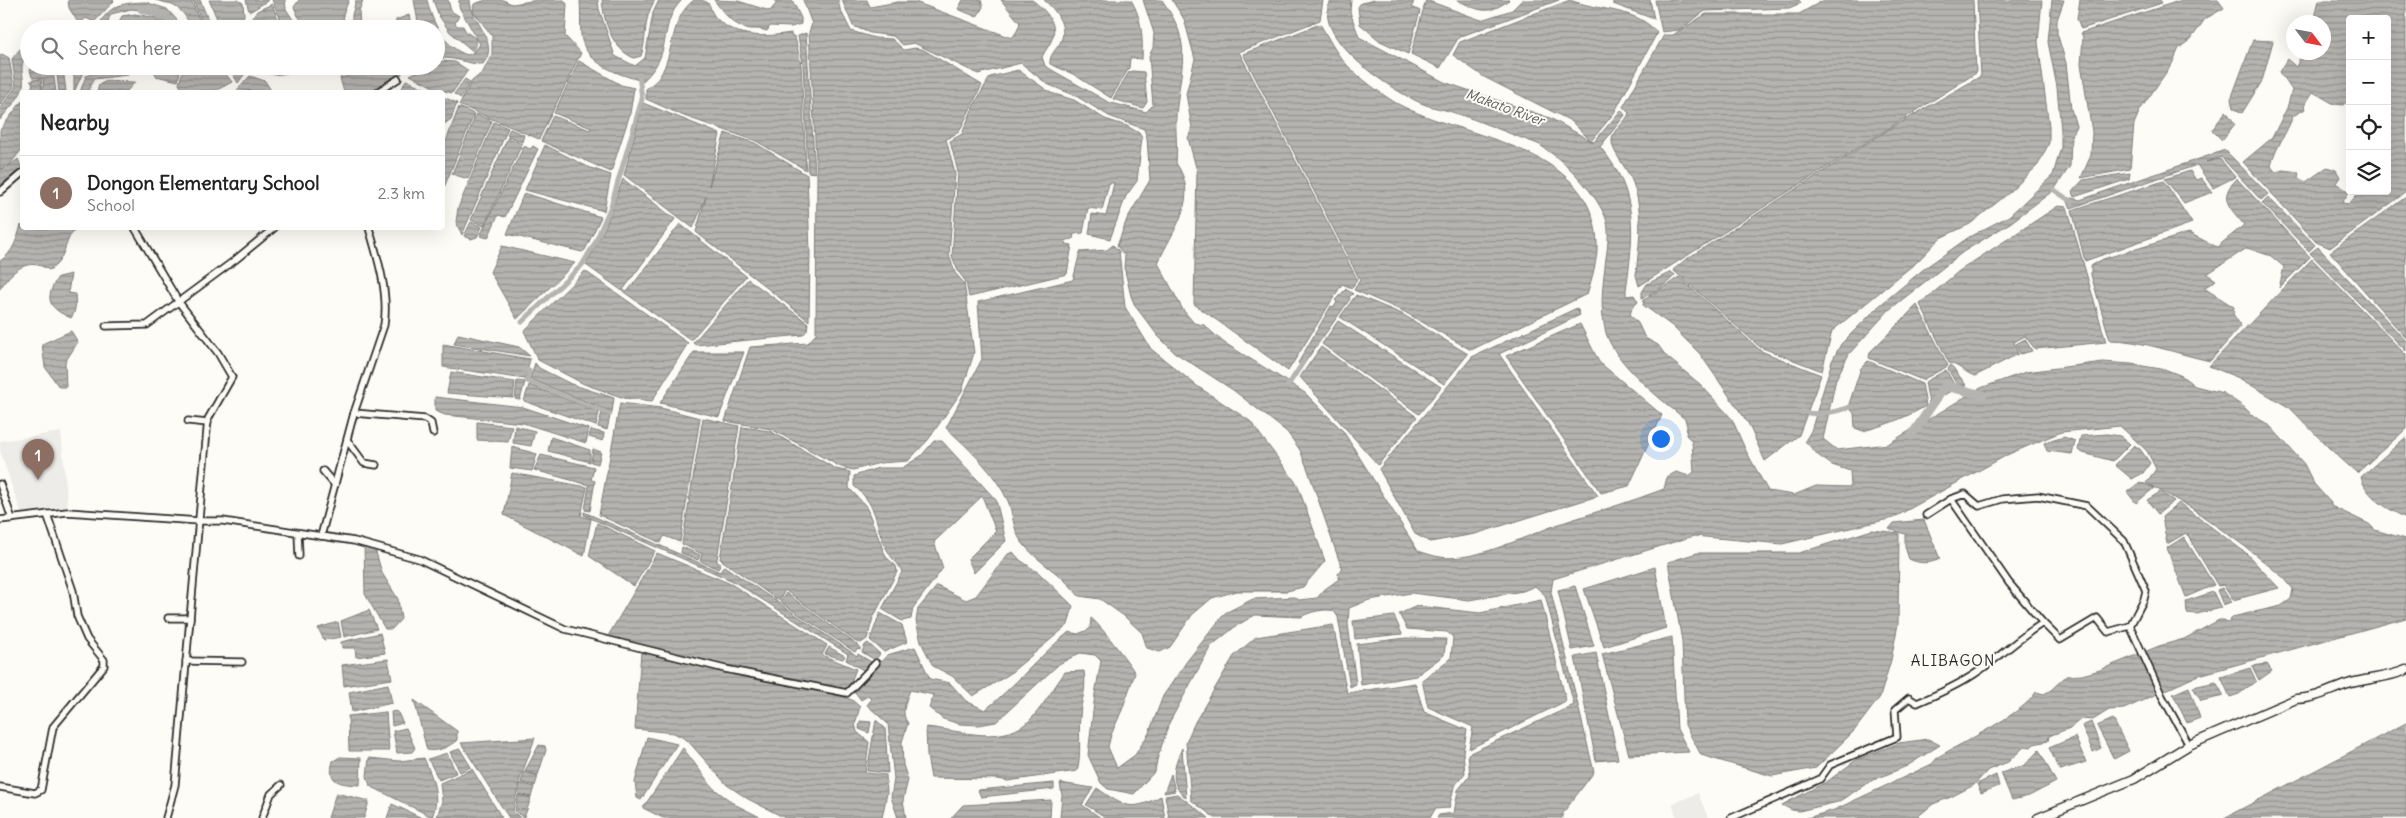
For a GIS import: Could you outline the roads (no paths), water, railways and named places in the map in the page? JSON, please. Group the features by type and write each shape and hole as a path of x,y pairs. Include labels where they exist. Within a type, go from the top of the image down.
{"street":[{"path":"380,90 398,80"},
{"path":"0,192 20,175"},
{"path":"136,230 178,301 218,353 232,377 209,415 175,785 166,818"},
{"path":"106,326 145,326 235,260 272,230"},
{"path":"321,536 354,413 372,364 386,310 379,265 370,230"},
{"path":"354,413 424,419 431,423 433,433"},
{"path":"188,421 208,423"},
{"path":"347,440 364,463 376,465"},
{"path":"323,471 335,485"},
{"path":"0,484 12,519"},
{"path":"1926,515 1951,499 1965,494 1979,506 2002,500 2038,496 2087,506 2124,541 2146,591 2144,599 2130,626 2108,632 2097,618 2060,640 2009,583 1951,499"},
{"path":"0,520 67,512 223,521 298,534 354,541 419,559 565,629 725,669 844,693 850,691 875,663"},
{"path":"0,786 35,793 41,790 53,727 104,666 104,660 87,639 77,616 73,591 48,514"},
{"path":"298,534 299,556"},
{"path":"168,618 190,618"},
{"path":"1732,818 1820,779 1830,765 1897,737 1895,710 1902,703 1909,698 1917,703 1935,696 1974,674 2022,636 2043,623"},
{"path":"2130,626 2162,696 2189,745"},
{"path":"186,660 242,662"},
{"path":"2038,818 2134,779 2189,745 2296,699 2313,699 2348,684 2396,675 2406,670"},
{"path":"262,818 271,794 281,785"}],"water":[{"path":"68,0 114,1 96,20 86,18 76,20 69,8"},
{"path":"155,0 191,0 200,20 187,20 178,8"},
{"path":"193,0 200,0 208,20 201,20"},
{"path":"209,0 238,0 243,3 244,15 242,20 218,20"},
{"path":"246,0 269,0 249,11"},
{"path":"272,0 285,0 286,9 293,20 281,20"},
{"path":"299,0 349,0 343,14 344,20 301,20 294,7"},
{"path":"356,0 363,0 359,11 360,20 352,20"},
{"path":"414,0 427,0 434,20 418,20"},
{"path":"433,0 448,0 451,11 459,16 455,23 457,26 463,26 466,32 477,39 475,52 480,44 459,7 459,0 470,0 471,8 487,40 488,56 483,64 445,58 445,40 460,52 468,55 474,52 450,32 445,25 445,20 442,20 439,16"},
{"path":"486,0 503,0 512,4 538,0 564,0 567,4 565,36 581,53 539,139 459,105 472,81 483,72 492,54 492,36 473,11 474,4"},
{"path":"580,0 598,0 599,9 615,56 635,66 645,58 653,13 659,0 682,0 670,19 659,59 654,69 643,81 604,67 589,54 581,35"},
{"path":"602,0 655,0 648,15 641,56 634,58 626,54 610,34"},
{"path":"694,0 708,3 717,19 725,26 734,30 762,36 791,33 791,36 795,37 801,65 806,170 756,141 684,116 646,99 646,89 659,78 665,66 681,16 686,7"},
{"path":"714,0 738,1 770,11 776,4 775,0 792,0 801,18 801,24 791,27 770,26 767,31 746,28 730,19"},
{"path":"803,0 838,0 840,9 851,31 875,38 892,39 904,50 915,48 924,50 982,85 959,132 946,139 955,174 949,255 955,273 964,283 974,353 962,391 928,440 908,461 880,463 853,470 841,467 771,429 725,421 750,347 808,343 816,334 817,175 809,32 812,24"},
{"name":"Makato River","path":"842,0 867,0 870,7 898,2 915,2 1012,38 1020,23 1001,0 1032,0 1048,15 1054,30 1052,39 1042,57 1045,66 1108,102 1146,112 1153,105 1149,56 1153,48 1154,33 1143,0 1162,0 1178,28 1183,52 1176,113 1176,163 1183,176 1186,189 1182,214 1158,263 1183,310 1194,323 1204,325 1223,342 1305,393 1343,431 1418,551 1437,557 1454,558 1485,552 1562,523 1664,489 1667,477 1676,472 1689,476 1694,472 1692,441 1686,435 1687,426 1685,419 1640,380 1611,345 1604,323 1602,296 1608,226 1600,206 1577,176 1558,158 1538,144 1449,111 1426,105 1412,99 1377,77 1343,47 1332,31 1328,15 1331,0 1351,0 1350,12 1359,37 1444,82 1550,118 1591,141 1594,142 1621,110 1625,115 1600,147 1622,180 1631,214 1631,250 1626,296 1634,295 1638,302 1632,308 1630,315 1638,323 1645,338 1658,345 1666,356 1701,385 1732,419 1746,451 1768,491 1794,495 1816,486 1851,487 1850,471 1832,465 1819,456 1805,441 1811,431 1832,361 1841,344 1879,306 1925,268 1969,237 2009,216 2053,175 2061,147 2061,131 2057,87 2048,42 2052,0 2064,0 2057,20 2057,33 2066,63 2071,109 2076,126 2071,136 2070,166 2054,190 2010,223 1963,252 1889,310 1849,354 1836,379 1823,439 1837,450 1888,444 1978,389 2026,372 2103,362 2167,370 2182,376 2195,386 2223,393 2244,407 2253,416 2268,424 2304,464 2314,484 2331,503 2331,506 2369,524 2375,530 2406,539 2406,618 2199,675 2124,709 2109,710 2093,720 2081,719 2070,728 2049,736 2048,741 2034,744 2031,747 2025,746 2008,762 1988,770 1974,785 1933,804 1916,818 1807,818 1834,810 1932,764 1938,757 2019,709 2036,692 2044,694 2051,690 2066,676 2082,675 2100,670 2159,646 2184,639 2219,620 2229,623 2232,617 2281,606 2291,599 2293,589 2284,578 2247,548 2190,507 2146,483 2156,469 2147,451 2120,426 2061,432 2009,454 1893,518 1782,544 1694,536 1553,579 1551,592 1594,772 1563,813 1562,818 1437,818 1439,815 1454,813 1458,790 1470,775 1468,754 1574,705 1545,595 1535,586 1523,591 1469,600 1411,593 1369,600 1349,608 1348,624 1356,684 1350,687 1338,617 1334,611 1317,611 1301,617 1255,615 1236,626 1211,646 1169,723 1155,771 1134,794 1108,789 1101,783 1088,755 1101,661 1095,655 1080,653 1059,664 996,722 979,725 960,724 943,719 929,708 934,695 910,690 904,712 908,723 902,742 903,765 908,780 903,800 906,818 898,818 891,797 894,779 888,724 867,705 871,700 869,695 861,700 855,692 887,655 915,647 930,679 950,683 966,701 985,710 1069,632 1078,634 1090,629 1091,618 1113,643 1135,673 1108,747 1117,768 1135,755 1149,733 1163,696 1187,661 1225,613 1253,599 1294,597 1299,600 1317,598 1325,589 1339,579 1338,574 1342,569 1300,450 1287,432 1233,390 1174,352 1158,336 1135,306 1124,267 1125,256 1117,246 1127,219 1150,180 1147,138 1144,129 1109,116 1076,96 1047,84 1021,63 978,74 914,43 903,45 893,36 870,33 853,26"},
{"path":"963,0 981,0 983,7 977,17 958,9"},
{"path":"1044,0 1131,0 1138,14 1141,28 1142,59 1130,58 1129,68 1111,98 1073,74 1050,64 1052,55 1060,43 1063,31 1060,19"},
{"path":"1172,0 1323,0 1320,20 1239,52 1357,279 1352,288 1342,284 1288,371 1194,304 1197,171 1188,138 1192,128 1186,94 1195,59 1184,19"},
{"path":"1375,0 1414,0 1412,7 1420,11 1408,54 1380,41 1360,24 1358,7 1361,3"},
{"path":"1426,0 1481,20 1512,10 1522,0 1559,0 1459,37 1440,68 1411,54"},
{"path":"1457,0 1509,0 1495,8 1483,10"},
{"path":"1570,0 1629,14 1649,25 1657,33 1614,113 1591,141 1571,121 1484,77 1453,55 1460,42"},
{"path":"1613,0 1650,0 1654,19 1613,4"},
{"path":"1655,0 1799,0 1801,3 1789,8 1705,11 1679,30 1662,32"},
{"path":"1824,0 1973,0 1976,73 1639,286 1636,275 1640,229 1639,206 1633,183 1615,151 1612,137 1627,117 1629,113 1623,107 1664,35 1673,35 1706,14 1799,14"},
{"path":"1977,0 2042,0 2038,42 2049,126 2049,143 2038,165 2010,192 1970,224 1940,238 1918,261 1832,331 1822,371 1760,347 1673,270 1685,260 1891,128 1981,76"},
{"path":"2080,0 2160,0 2162,3 2081,29 2077,18"},
{"path":"2182,0 2218,0 2224,8 2205,19 2191,39 2179,48 2172,64 2140,110 2134,124 2130,169 2081,178 2091,155 2092,132 2081,64 2083,37 2081,33"},
{"path":"2319,0 2406,0 2406,192 2330,248 2316,242 2243,162 2272,138 2287,108 2292,90 2279,72 2286,60 2296,67 2299,60 2331,60 2331,15 2316,15","holes":["2346,15 2391,15 2391,195 2357,195 2349,204 2342,203 2347,195 2346,190 2336,183 2340,177 2336,170 2327,167 2306,182 2298,178 2299,172 2284,170 2275,172 2271,166 2293,116 2305,109 2304,106 2313,92 2334,104 2343,105 2346,102"]},
{"path":"145,2 167,9 177,20 172,20 166,13 131,9 111,14 108,20 102,20 114,8 131,3"},
{"path":"272,4 278,20 251,20 257,11"},
{"path":"135,14 163,20 120,20 122,16"},
{"path":"409,15 410,20 396,20"},
{"path":"1320,24 1343,61 1392,101 1426,116 1520,149 1549,164 1573,184 1589,209 1597,242 1596,262 1587,294 1471,350 1403,311 1354,290 1360,280 1243,54"},
{"path":"806,33 815,173 808,172 803,64 798,36"},
{"path":"2253,40 2273,41 2262,81 2242,113 2233,108 2231,99"},
{"path":"20,49 20,75 23,75 23,86 17,99 0,120 0,108 16,87 12,59"},
{"path":"2,54 9,58 14,87 0,105 0,55"},
{"path":"445,61 455,62 468,70 452,93 437,89 410,75 445,75"},
{"path":"579,61 621,85 634,88 630,114 611,172 541,141 553,116 590,130 591,128 554,113"},
{"path":"1018,70 1051,93 1074,100 1105,119 1127,126 1139,133 1142,138 1137,181 1126,196 1110,239 1089,234 1092,214 1106,216 1114,183 1109,183 1102,210 1088,208 1083,233 1074,234 1073,239 1066,240 1065,244 1072,245 1067,274 969,297 966,282 958,271 952,256 958,172 950,141 962,134 974,105 990,77"},
{"path":"1129,72 1144,72 1147,102 1143,108 1113,99"},
{"path":"31,75 54,75 56,90 42,90 44,79 32,77"},
{"path":"57,75 64,75 66,90 59,90"},
{"path":"74,75 82,75 75,90"},
{"path":"128,75 94,79 89,90 81,90 86,76"},
{"path":"156,75 179,75 178,81"},
{"path":"182,75 227,75 232,82 217,90 183,90 179,84"},
{"path":"233,75 244,75 238,83"},
{"path":"352,75 401,75 376,90 343,90 340,78"},
{"path":"250,76 265,81 271,90 237,90"},
{"path":"33,79 42,80 41,90 31,90 33,83 30,81 33,82"},
{"path":"465,79 470,82 461,98 454,94"},
{"path":"406,80 428,90 401,90"},
{"path":"106,81 135,82 128,90 98,90 99,85"},
{"path":"445,98 457,103 451,119 445,124"},
{"path":"643,103 720,134 709,186 725,133 755,143 807,175 810,252 809,321 696,232 706,197 693,228 624,175"},
{"path":"20,104 20,152 8,167 18,159 20,170 0,185 0,170 5,168 0,169 0,130"},
{"path":"459,107 474,114 445,185 445,144"},
{"path":"2226,111 2235,124 2222,140 2212,130"},
{"path":"476,114 492,121 468,179 452,174"},
{"path":"494,122 508,128 462,235 456,222 458,208"},
{"path":"510,129 524,135 522,142 507,135"},
{"path":"508,137 522,144 484,226 471,220"},
{"path":"545,145 588,167 611,175 604,211 525,190"},
{"path":"524,146 530,149 533,146 538,149 505,217 498,215 488,238 480,236"},
{"path":"2225,150 2268,194 2261,200 2221,157 2206,162 2220,159 2235,177 2213,188 2197,165 2071,208 2067,200 2071,198 2080,200"},
{"path":"2190,171 2196,180 2201,178 2212,192 2184,203 2165,179"},
{"path":"2130,173 2129,179 2074,197 2072,192 2083,180"},
{"path":"623,179 675,219 623,290 627,292 680,224 746,276 691,340 586,265 605,228"},
{"path":"2237,179 2310,257 2279,288 2284,267 2271,256 2247,248 2207,274 2216,280 2204,288 2234,307 2233,314 2241,326 2210,361 2134,342 2110,340 2091,275 2091,266 2103,259 2189,233 2217,247 2244,225 2231,208 2227,197 2227,192"},
{"path":"2164,181 2192,223 2085,261 2072,210"},
{"path":"524,193 601,217 585,250 582,252 507,234"},
{"path":"2268,197 2315,245 2309,251 2262,203"},
{"path":"2406,197 2406,338 2330,252"},
{"path":"2058,206 2067,207 2106,342 2035,349 2025,336 2014,342 2018,354 1975,376 1949,363 1920,304 1959,271"},
{"path":"471,222 482,227 477,237 471,239 464,236"},
{"path":"20,228 20,230 74,230 55,266 49,270 41,266 27,265 9,276 0,289 0,261 8,254"},
{"path":"1113,245 1119,251 1125,307 1151,349 1197,386 1250,421 1297,484 1325,561 1303,587 1287,591 1237,591 1212,598 1192,615 1170,647 1160,652 1147,648 1142,633 1124,616 1100,599 1079,596 1065,581 1028,549 1018,537 1008,501 1003,491 989,471 946,428 982,359 978,302 1073,280 1080,252 1107,250"},
{"path":"502,246 575,263 517,319 490,272"},
{"path":"2318,247 2406,341 2406,351 2310,253"},
{"path":"2312,259 2406,355 2406,429 2357,473 2329,448 2290,408 2239,378 2209,366"},
{"path":"585,271 688,343 652,401 624,398 584,384 538,360 524,331"},
{"path":"1671,272 1675,275 1668,282 1642,298 1642,292 1647,284"},
{"path":"71,274 68,293 75,294 76,301 75,310 71,318 53,306 50,297 58,277"},
{"path":"1679,277 1761,351 1821,375 1799,435 1765,461 1748,423 1700,354 1672,326 1643,305 1644,300"},
{"path":"748,279 808,323 807,330 803,335 696,345 693,343"},
{"path":"1346,289 1353,294 1349,297 1350,299 1303,365 1298,363 1331,306 1334,307 1337,302 1335,300"},
{"path":"1356,295 1402,314 1468,354 1444,384 1340,317"},
{"path":"1917,305 1948,366 1922,380 1869,358 1870,352"},
{"path":"1577,308 1580,315 1499,354 1598,496 1475,534 1430,542 1415,534 1379,469 1472,357"},
{"path":"1338,321 1441,387 1419,414 1322,344"},
{"path":"1580,324 1599,362 1662,415 1629,486 1601,493 1506,356"},
{"path":"71,331 78,342 65,362 66,387 59,387 45,367 42,344"},
{"path":"458,334 519,347 530,356 454,344"},
{"path":"2025,339 2032,351 2020,354 2016,344"},
{"path":"443,344 530,359 525,379 443,367"},
{"path":"1321,347 1417,417 1378,465 1300,377"},
{"path":"694,352 744,352 719,417 660,403"},
{"path":"1868,361 1922,384 1926,406 1903,418 1880,426 1863,431 1855,428 1854,413 1848,407 1861,368"},
{"path":"535,363 539,368 571,384 614,398 612,412 530,379"},
{"path":"1951,365 1966,385 1958,387 1948,369"},
{"path":"1946,370 1956,388 1929,404 1925,382"},
{"path":"451,372 515,382 513,398 447,393"},
{"path":"517,381 525,382 520,400 515,399"},
{"path":"529,385 599,412 596,426 524,401"},
{"path":"435,397 523,407 589,429 586,443 523,423 445,415 435,411"},
{"path":"620,403 661,408 700,418 680,542 664,536 661,543 599,515"},
{"path":"602,412 610,416 607,430 598,427"},
{"path":"703,418 739,426 717,559 717,562 721,564 718,569 700,561 702,554 682,544"},
{"path":"477,422 512,426 508,442 477,440"},
{"path":"515,426 535,431 531,446 513,443"},
{"path":"742,427 770,431 836,469 850,472 849,488 866,506 886,557 896,566 897,572 873,618 867,639 861,643 856,642 785,590 779,601 720,559"},
{"path":"591,430 604,433 603,441 589,437"},
{"path":"2107,434 2120,436 2130,444 2113,461 2078,450 2081,436"},
{"path":"551,437 590,450 590,462 548,451"},
{"path":"2064,437 2075,441 2072,454 2047,451 2044,443"},
{"path":"2406,437 2406,518 2379,502 2368,491 2361,477"},
{"path":"934,441 942,441 996,500 1006,541 974,573 968,559 996,531 982,496 934,542 943,568 913,608 911,619 902,621 882,609 902,572 884,544 869,503 854,486 854,476 878,468 902,468 921,456"},
{"path":"2134,445 2140,449 2150,463 2143,473 2132,479 2115,465"},
{"path":"512,447 537,454 532,471 510,468"},
{"path":"593,449 601,452 598,464 591,462"},
{"path":"541,455 594,467 591,480 595,481 590,511 585,510 589,485 534,470"},
{"path":"512,473 587,487 581,516 591,519 584,556 504,515"},
{"path":"2140,482 2154,488 2136,503 2127,492"},
{"path":"2160,492 2174,501 2158,514 2147,500"},
{"path":"2179,503 2246,553 2279,588 2233,600 2223,585 2218,586 2186,533 2167,544 2162,517"},
{"path":"584,512 720,572 724,566 857,656 858,654 873,663 865,671 846,660 848,654 733,581 584,515"},
{"path":"1924,520 1940,559 1925,563 1909,559 1905,547 1905,534 1889,529 1894,523"},
{"path":"597,523 655,551 634,586 589,556"},
{"path":"1872,530 1899,533 1898,624 1891,660 1880,697 1854,731 1816,768 1772,776 1701,755 1685,725 1682,641 1668,562 1697,553 1799,553"},
{"path":"2184,537 2214,585 2186,597 2167,548"},
{"path":"364,544 375,549 382,573 398,599 401,619 392,629 385,629 365,594"},
{"path":"682,547 700,555 698,560 681,553"},
{"path":"1013,552 1020,560 1039,573 1073,606 1068,625 1008,675 973,696 952,676 933,666 921,642 916,621 918,609 937,586 966,600 976,596 1008,554"},
{"path":"657,553 731,584 827,645 822,655 856,669 848,689 843,690 725,667 608,636"},
{"path":"1655,567 1666,628 1604,647 1584,589"},
{"path":"1575,586 1594,646 1572,650 1558,590"},
{"path":"2222,588 2231,602 2223,605 2217,590"},
{"path":"2213,592 2221,608 2197,614 2187,613 2186,601"},
{"path":"786,593 860,647 860,650 857,649 855,652 780,602"},
{"path":"1541,600 1566,701 1469,749 1473,727 1428,707 1422,680 1451,658 1453,637 1447,632 1407,629 1399,614 1417,606 1480,613"},
{"path":"369,610 377,629 344,637 341,621"},
{"path":"880,613 902,625 907,642 884,652 870,640"},
{"path":"1394,616 1402,634 1355,639 1353,621"},
{"path":"338,622 341,637 324,640 318,628"},
{"path":"1333,625 1347,693 1415,683 1424,712 1467,730 1463,752 1465,773 1454,787 1449,808 1435,809 1430,818 1215,818 1191,800 1186,742 1195,722 1234,656 1256,637"},
{"path":"380,633 385,653 356,657 355,648 342,648 341,642"},
{"path":"1672,637 1677,729 1689,752 1629,755 1602,654"},
{"path":"1406,638 1446,639 1444,655 1416,676 1361,685 1357,644"},
{"path":"868,643 880,654 875,660 862,652"},
{"path":"829,647 845,656 843,659 825,654"},
{"path":"641,652 842,696 852,700 860,707 855,724 857,732 869,742 865,773 886,775 887,793 882,818 785,818 748,799 727,785 687,740 674,733 635,729"},
{"path":"1596,653 1618,759 1596,761 1575,657"},
{"path":"388,659 392,679 344,686 342,665"},
{"path":"2267,664 2272,671 2259,680 2252,666"},
{"path":"2250,668 2256,681 2239,694 2230,697 2221,677"},
{"path":"1084,671 1085,685 1081,710 1077,771 1008,781 998,779 931,778 927,756 926,727 982,735 996,735 1009,732 1022,726 1033,717 1065,672"},
{"path":"2216,682 2224,696 2201,701 2193,687"},
{"path":"388,684 392,703 352,712 349,692"},
{"path":"2189,687 2200,718 2187,723 2173,694"},
{"path":"414,700 457,731 457,740 443,748 427,750"},
{"path":"397,711 403,723 392,726 391,712"},
{"path":"386,712 389,751 349,751 348,716"},
{"path":"2113,719 2129,751 2114,759 2097,726"},
{"path":"876,720 885,728 888,773 867,771"},
{"path":"860,721 871,722 869,733 859,729"},
{"path":"2091,722 2101,748 2093,752 2082,726"},
{"path":"2406,723 2406,818 2224,818"},
{"path":"406,728 415,748 412,752 397,753 393,731"},
{"path":"647,737 677,744 641,800 637,798 635,782"},
{"path":"2075,737 2086,762 2060,770 2049,748"},
{"path":"535,738 519,782 513,811 520,818 509,818 461,743"},
{"path":"1928,739 1940,745 1907,766 1871,781 1838,802 1799,811 1782,805 1828,781 1856,760 1899,743"},
{"path":"539,745 545,746 546,750 538,775 525,771"},
{"path":"683,748 713,788 736,805 762,818 663,818 643,808"},
{"path":"1182,748 1186,798 1177,787 1174,774"},
{"path":"460,749 471,767 460,772 450,752"},
{"path":"2039,750 2056,782 2029,796 2012,800 2001,773 2025,765"},
{"path":"447,753 456,773 439,780 428,759"},
{"path":"340,757 361,758 360,785 342,783 334,778 331,769 333,761"},
{"path":"369,758 399,761 424,758 436,794 435,809 432,817 370,786 367,776"},
{"path":"472,769 502,818 437,817 442,801 440,783"},
{"path":"524,772 538,776 535,786 521,782"},
{"path":"1171,774 1175,791 1164,793"},
{"path":"1996,775 1999,786 1981,793 1977,784"},
{"path":"520,783 534,787 531,797 518,794"},
{"path":"1054,783 1054,789 981,797 978,790"},
{"path":"1060,783 1093,788 1082,805 1101,818 1060,818 1062,795"},
{"path":"1097,788 1114,800 1135,806 1161,796 1165,818 1107,818 1086,805"},
{"path":"336,793 369,801 364,818 328,818"},
{"path":"1177,794 1209,818 1169,818 1165,796"},
{"path":"518,795 531,798 524,818 515,811"},
{"path":"1051,800 1050,818 951,818 963,805"},
{"path":"392,804 422,818 387,818"}],"waterway":[{"path":"142,9 162,15 169,20"},
{"path":"522,322 582,265 595,243 611,206 642,99 639,75"},
{"path":"2054,190 2072,202"},
{"path":"1287,387 1304,361"},
{"path":"522,369 529,371 527,381 610,414"},
{"path":"1911,436 1945,386 1983,395"},
{"path":"1802,411 1821,414 1855,406"}],"place":[{"name":"Dongon Elementary School","path":"38,480"}],"district":[{"name":"ALIBAGON","path":"1953,661"}]}
